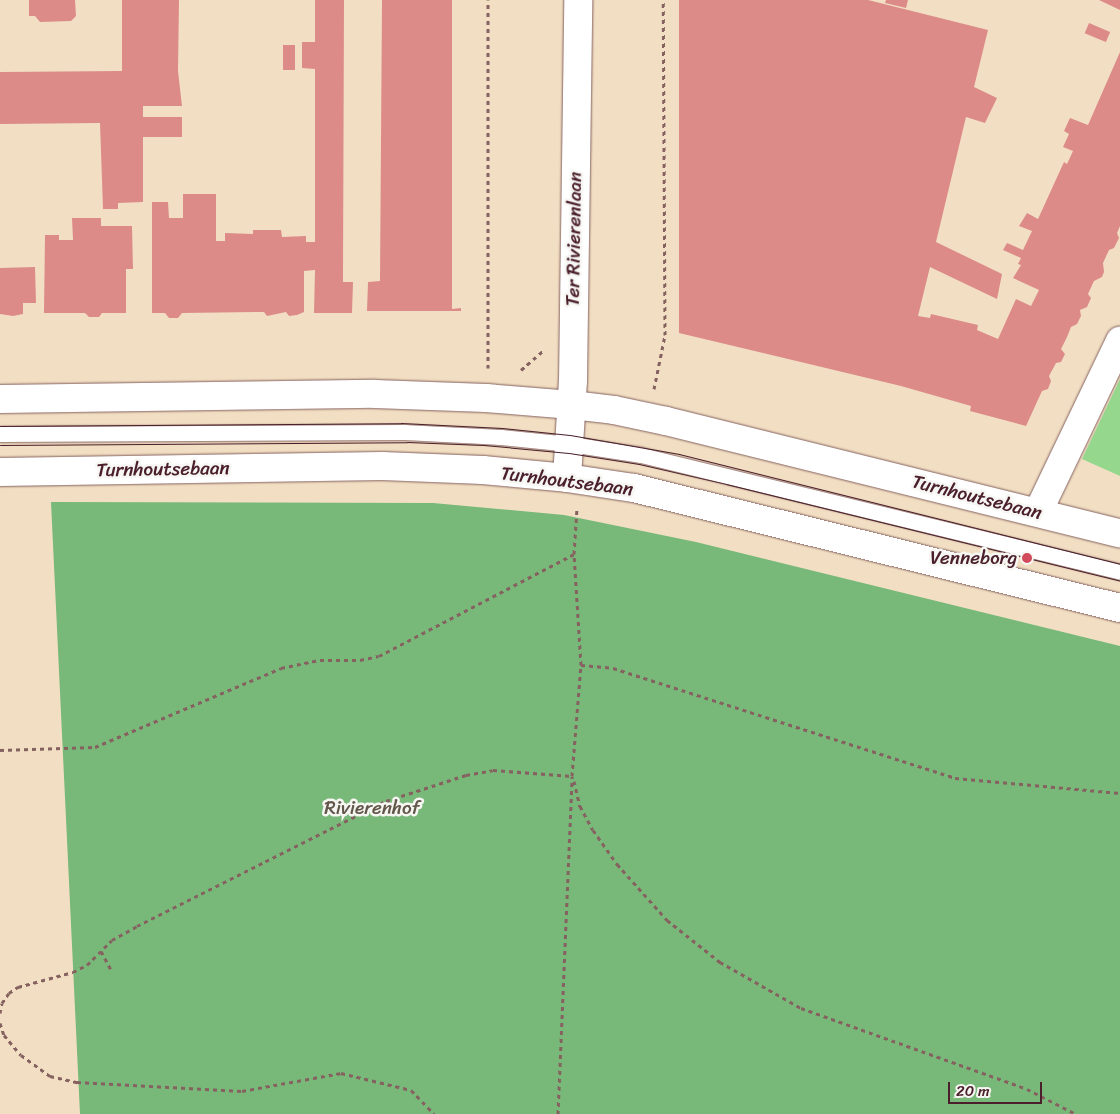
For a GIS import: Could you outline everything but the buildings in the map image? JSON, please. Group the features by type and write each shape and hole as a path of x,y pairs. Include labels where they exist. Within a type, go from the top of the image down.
{"main road":[{"name":"Ter Rivierenlaan","path":"574,479 570,444 578,0"},
{"path":"1038,512 1120,340"},
{"name":"Turnhoutsebaan","path":"0,399 375,394 486,398 572,405 614,410 666,421 1038,512 1118,528"},
{"name":"Turnhoutsebaan","path":"0,472 382,466 483,470 574,479 653,493 1120,608"}],"lane":[{"name":"Turnhoutsebaan","path":"0,434 404,432 501,437 570,444 641,455 1120,572"}],"path":[{"path":"488,0 488,374"},
{"path":"652,395 665,335 663,0"},
{"path":"558,1114 572,776 581,665 574,554 577,501 574,479"},
{"path":"0,750 96,747 282,668 320,660 360,660 379,656 574,554"},
{"path":"581,665 613,668 955,778 1120,793"},
{"path":"0,1013 2,1003 9,993 18,988 73,972 87,965 112,940 386,801 466,774 494,770 572,776"},
{"path":"572,776 580,806 592,830 617,864 666,920 720,962 801,1008 1027,1089 1076,1114"},
{"path":"101,951 111,970"},
{"path":"0,1024 4,1035 21,1055 50,1076 77,1082 242,1091 341,1073 411,1090 434,1114"}],"green space":[{"path":"1120,379 1120,476 1082,459"},
{"name":"Rivierenhof","path":"51,502 433,503 564,515 696,542 1120,646 1120,1114 80,1114"}],"tram line":[{"path":"0,426 401,423 502,428 570,435 679,454 1120,564"},
{"path":"0,445 407,442 484,445 569,453 639,464 726,484 1120,581"}],"place":[{"name":"Venneborg","path":"1027,558"}]}
